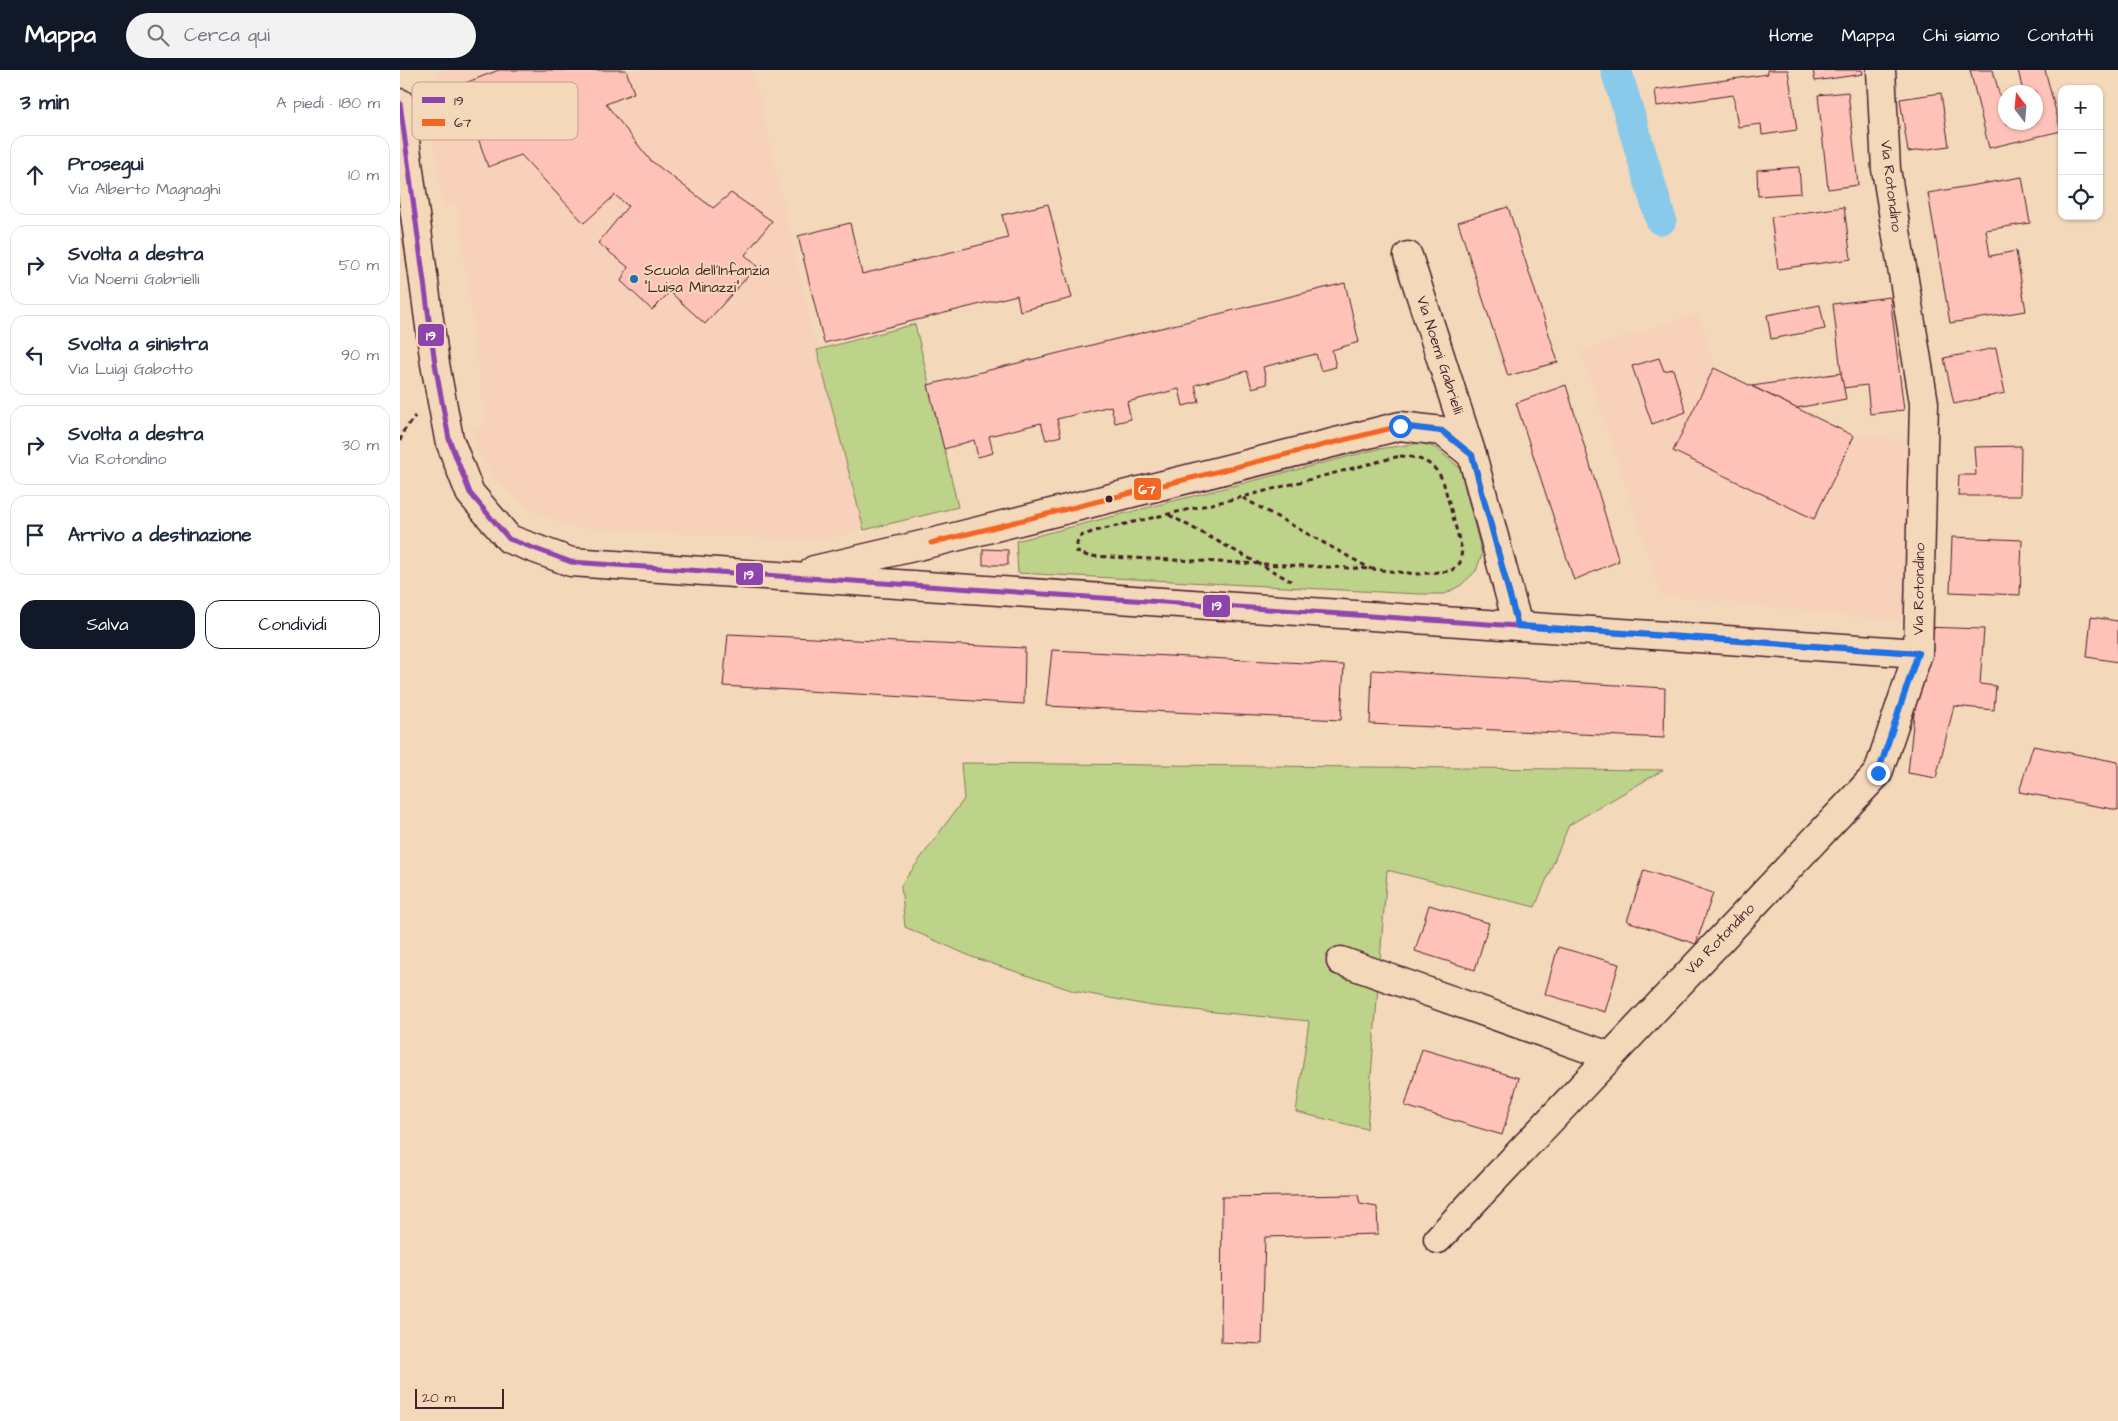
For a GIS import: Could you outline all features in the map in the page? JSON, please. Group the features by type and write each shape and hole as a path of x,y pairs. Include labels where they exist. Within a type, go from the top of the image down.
{"street":[{"name":"Via Rotondino","path":"1438,1239 1878,773 1918,653 1924,403 1886,169 1881,70"},
{"path":"400,103 435,364 449,439 470,493 509,539 571,562 1918,653"},
{"name":"Via Noemi Gabrielli","path":"1408,256 1472,455 1518,626"},
{"name":"Via Noemi Gabrielli","path":"1200,476 1400,426 1442,431 1472,455"},
{"path":"785,577 1200,476"},
{"path":"1341,961 1609,1056"}],"path":[{"path":"1400,456 1417,457 1438,471 1443,481 1462,550 1460,563 1451,571 1417,574 1372,569 1088,556 1077,552 1077,544 1082,536 1095,531 1168,514 1400,456"},
{"path":"1200,476 1242,497 1372,569"},
{"path":"1168,514 1296,583"}],"shaded area":[{"name":"Scuola dell'Infanzia \"Luisa Minazzi\"","path":"437,70 753,70 817,350 864,530 817,541 572,527 531,511 500,484 482,458 471,428 486,424 457,202 443,207 433,140 578,140 578,82 439,82"},
{"path":"1700,313 1714,368 1854,436 1906,440 1905,622 1660,595 1649,556 1581,351"}],"green space":[{"path":"915,324 958,507 864,530 817,350"},
{"path":"1421,443 1436,448 1460,468 1482,554 1476,571 1461,585 1445,594 1018,573 1016,541 1378,449"},
{"path":"961,763 1663,770 1569,825 1535,907 1387,870 1367,1129 1296,1112 1309,1021 1152,1006 1074,991 972,957 905,927 901,885 964,799"}],"building":[{"path":"499,70 626,70 634,93 606,104 650,160 713,208 731,193 772,221 745,255 757,266 705,324 670,292 652,310 621,281 628,267 598,243 628,206 615,195 584,223 521,155 488,167 479,140 578,140 578,82 468,82"},
{"path":"1767,70 1788,70 1797,130 1762,135 1761,124 1738,127 1733,95 1657,106 1655,90 1768,74"},
{"path":"1813,70 1862,70 1863,74 1815,81"},
{"path":"1970,70 1993,70 1998,89 1998,130 2043,130 2043,85 2021,85 2018,70 2045,70 2058,120 2058,132 1989,148"},
{"path":"1848,92 1858,185 1828,189 1818,95"},
{"path":"1941,93 1949,146 1908,152 1900,99"},
{"path":"1799,167 1801,193 1758,196 1757,170"},
{"path":"2022,177 2030,223 1986,230 1990,256 2016,251 2026,311 1950,323 1928,193"},
{"path":"1048,204 1072,298 1020,311 1017,295 824,343 798,236 850,223 862,274 1008,238 1002,215"},
{"path":"1508,207 1558,362 1508,376 1458,222"},
{"path":"1844,207 1851,259 1778,269 1771,217"},
{"path":"1345,283 1359,342 1332,350 1336,367 1321,371 1316,354 1263,367 1267,384 1252,388 1247,371 1195,385 1199,402 1183,406 1179,389 1127,402 1131,419 1115,423 1111,406 1057,419 1061,436 1046,440 1041,423 989,436 993,453 978,457 974,440 944,449 928,385"},
{"path":"1890,297 1904,410 1870,414 1867,385 1843,388 1833,304"},
{"path":"1820,305 1825,329 1771,339 1767,315"},
{"path":"1996,348 2005,393 1954,404 1944,358"},
{"path":"1659,358 1664,371 1673,369 1686,412 1652,424 1632,366"},
{"path":"1714,368 1854,436 1814,519 1673,451"},
{"path":"1841,373 1846,399 1796,408 1752,386"},
{"path":"1566,385 1619,561 1574,580 1516,403"},
{"path":"2021,446 2020,496 1958,496 1959,475 1976,475 1974,447"},
{"path":"1952,537 2022,540 2020,595 1950,592"},
{"path":"983,549 1008,550 1008,565 983,565"},
{"path":"2091,617 2118,621 2118,662 2087,657"},
{"path":"1923,627 1984,629 1980,684 1996,686 1994,710 1954,706 1936,778 1908,773"},
{"path":"728,634 1025,648 1024,704 723,686"},
{"path":"1052,650 1344,665 1341,720 1046,706"},
{"path":"1372,670 1665,688 1664,738 1370,724"},
{"path":"2033,746 2118,762 2118,810 2019,792"},
{"path":"1644,870 1713,893 1696,944 1627,921"},
{"path":"1429,905 1489,923 1475,970 1415,951"},
{"path":"1558,947 1619,964 1605,1012 1545,994"},
{"path":"1422,1049 1519,1078 1502,1135 1405,1106"},
{"path":"1358,1195 1360,1204 1377,1207 1378,1234 1265,1237 1262,1344 1221,1342 1222,1197"}],"waterway":[{"path":"1616,70 1661,220"}],"transit line":[{"name":"19","path":"400,103 435,364 449,439 470,493 509,539 571,562 1918,653"},
{"name":"67","path":"931,543 1400,426 1442,431 1472,455 1518,626"}],"place":[{"name":"Scuola dell'Infanzia \"Luisa Minazzi\"","path":"634,279"}],"route":[{"path":"1400,426 1442,431 1472,455 1518,626 1918,653 1878,773"}]}
